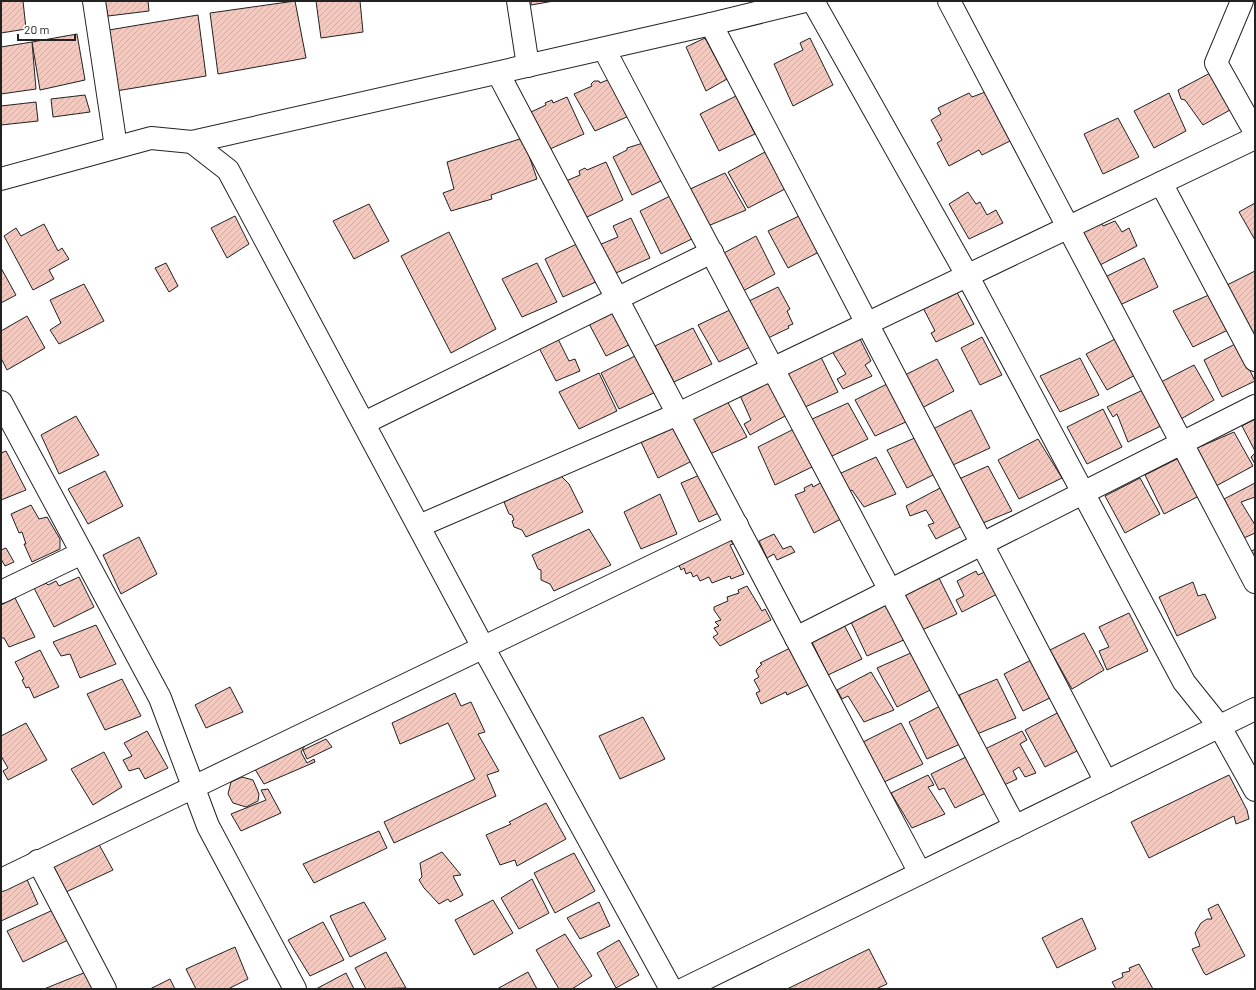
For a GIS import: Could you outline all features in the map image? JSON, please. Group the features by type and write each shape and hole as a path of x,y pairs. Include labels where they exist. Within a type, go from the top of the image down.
{"street":[{"path":"94,1 116,148"},
{"path":"518,1 528,66"},
{"path":"1,179 151,138 192,142 604,49 805,1"},
{"path":"813,1 967,275 1184,682 1220,727 1255,790"},
{"path":"948,1 1255,582"},
{"path":"1242,1 1216,63 1255,132"},
{"path":"711,24 1106,782"},
{"path":"604,49 774,368 1015,827"},
{"path":"498,73 920,873"},
{"path":"418,526 678,414 1255,138"},
{"path":"192,142 228,170 483,647 671,989"},
{"path":"1161,183 1255,360"},
{"path":"364,423 712,252"},
{"path":"1,402 160,698 208,826 290,988"},
{"path":"796,638 1255,406"},
{"path":"1,880 737,525"},
{"path":"1,592 82,553"},
{"path":"684,989 1255,710"},
{"path":"38,862 105,989"}],"building":[{"path":"1,1 23,1 26,29 1,33"},
{"path":"105,1 148,1 149,11 108,16"},
{"path":"295,1 306,58 218,74 210,13"},
{"path":"316,1 360,1 363,32 321,38"},
{"path":"531,1 554,1 531,5"},
{"path":"198,15 206,76 116,91 109,30"},
{"path":"77,34 85,80 40,90 32,42"},
{"path":"705,38 727,79 706,91 686,47"},
{"path":"810,38 833,85 793,106 774,64 803,50 800,43"},
{"path":"32,42 36,89 1,94 1,47"},
{"path":"1212,72 1230,110 1203,125 1185,100 1181,99 1178,90"},
{"path":"610,79 629,116 595,131 574,94 592,86 591,84 594,81 599,81 600,83"},
{"path":"988,91 1012,140 982,155 979,150 949,166 937,143 942,140 931,120 941,114 938,108 969,93 972,97"},
{"path":"1169,93 1186,131 1154,148 1134,111"},
{"path":"85,95 90,112 53,117 51,99"},
{"path":"736,96 755,134 719,151 700,114"},
{"path":"567,97 584,134 550,149 531,112 546,105 545,103 552,100 553,103"},
{"path":"36,102 38,121 1,125 1,106"},
{"path":"1118,118 1139,157 1103,174 1084,134"},
{"path":"523,138 537,179 491,195 492,199 451,211 443,193 454,189 447,162"},
{"path":"643,143 663,180 632,195 613,157 627,150 627,148"},
{"path":"765,152 785,189 748,208 728,172"},
{"path":"606,162 623,200 585,218 566,181 580,175 579,171 585,168 587,170"},
{"path":"725,173 746,210 708,226 688,190"},
{"path":"968,192 976,204 980,202 987,215 996,210 1003,223 969,239 949,204"},
{"path":"674,194 696,237 661,254 640,211"},
{"path":"1255,203 1255,240 1239,212"},
{"path":"369,204 389,241 354,259 333,221"},
{"path":"801,215 819,252 788,268 768,231"},
{"path":"235,216 249,244 227,258 211,228"},
{"path":"1098,217 1103,226 1115,221 1122,232 1129,228 1137,246 1100,265 1078,226"},
{"path":"631,218 650,258 616,273 599,245 618,237 613,226"},
{"path":"44,224 58,251 62,248 69,259 49,270 54,279 33,290 4,236 16,228 21,236"},
{"path":"449,232 496,329 451,353 401,256"},
{"path":"756,236 775,274 741,292 722,254"},
{"path":"581,242 600,280 563,297 545,259"},
{"path":"1144,258 1158,287 1120,305 1105,277"},
{"path":"166,263 178,286 169,292 155,268"},
{"path":"537,263 557,302 522,317 502,279"},
{"path":"1,268 16,295 1,303"},
{"path":"1255,271 1255,335 1253,336 1227,285"},
{"path":"84,284 104,321 59,344 50,330 61,323 50,300"},
{"path":"778,287 790,309 787,311 793,324 788,326 789,328 766,339 749,301"},
{"path":"954,287 974,324 936,342 931,333 935,331 921,304"},
{"path":"1211,294 1228,330 1193,347 1173,311"},
{"path":"613,306 633,343 606,356 586,318"},
{"path":"732,309 752,346 719,362 698,325"},
{"path":"27,316 45,348 7,370 1,358 1,331"},
{"path":"693,328 712,364 674,382 655,346"},
{"path":"555,333 569,361 575,359 580,371 556,381 536,342"},
{"path":"858,335 871,361 865,365 872,376 843,389 837,379 846,374 830,348"},
{"path":"982,337 1002,375 980,385 961,348"},
{"path":"1119,337 1139,373 1107,390 1086,354"},
{"path":"1237,343 1255,381 1222,397 1204,360"},
{"path":"819,353 838,392 803,408 784,369"},
{"path":"639,354 658,391 619,409 601,373"},
{"path":"1080,358 1099,395 1060,412 1040,376"},
{"path":"937,359 954,391 922,408 905,375"},
{"path":"1194,365 1214,400 1181,419 1161,382"},
{"path":"599,373 617,411 579,429 559,392"},
{"path":"769,377 787,415 750,435 744,424 751,420 738,391"},
{"path":"889,383 908,421 875,436 855,400"},
{"path":"1145,389 1163,425 1128,442 1117,414 1113,417 1107,407"},
{"path":"726,399 747,437 710,454 691,416"},
{"path":"848,403 868,439 830,457 810,420"},
{"path":"1103,409 1122,447 1087,464 1067,427"},
{"path":"971,410 990,448 953,465 933,429"},
{"path":"76,416 99,455 59,474 41,435"},
{"path":"1255,419 1255,451 1242,426"},
{"path":"675,424 694,460 658,478 641,442"},
{"path":"794,429 814,466 775,485 758,447"},
{"path":"1234,432 1253,466 1216,486 1197,448"},
{"path":"917,437 935,474 907,488 887,450"},
{"path":"1038,439 1062,478 1019,499 998,460"},
{"path":"6,451 26,490 1,500 1,453"},
{"path":"1255,453 1255,464 1251,457"},
{"path":"876,457 896,494 864,507 852,490 848,492 839,474"},
{"path":"1181,457 1201,495 1164,514 1145,475"},
{"path":"988,466 1012,511 983,523 959,479"},
{"path":"105,471 123,506 88,524 68,489"},
{"path":"702,474 721,512 699,522 681,483"},
{"path":"560,475 569,484 583,512 526,537 522,530 514,527 512,515 509,514 504,502"},
{"path":"1140,478 1160,514 1125,533 1105,496"},
{"path":"822,482 841,519 814,533 795,495 805,491 804,488 812,484 813,487"},
{"path":"1255,483 1255,497 1241,502 1255,525 1255,533 1244,538 1224,499"},
{"path":"942,487 964,525 936,539 928,525 934,523 926,510 910,516 906,506"},
{"path":"660,494 677,534 641,549 624,512"},
{"path":"31,505 39,519 47,517 60,539 60,549 32,562 24,544 26,544 22,532 19,533 11,514"},
{"path":"589,529 611,565 554,591 550,584 541,580 541,570 538,569 532,555"},
{"path":"727,533 733,544 730,545 744,574 731,579 730,576 712,583 709,577 700,581 697,575 693,577 691,572 686,574 684,568 681,570 676,558"},
{"path":"774,534 783,549 791,546 795,552 777,560 774,554 767,558 759,541"},
{"path":"139,537 157,574 121,594 103,555"},
{"path":"6,548 14,562 5,566 1,559 1,550"},
{"path":"1255,549 1255,563 1250,552"},
{"path":"989,570 1001,592 962,612 956,600 964,596 957,581 976,571 978,575"},
{"path":"938,576 957,614 922,630 903,593"},
{"path":"79,577 94,607 54,627 34,588 46,583 48,585 56,581 59,586"},
{"path":"1193,582 1198,596 1205,594 1216,618 1177,636 1159,597"},
{"path":"747,586 762,611 765,609 771,620 720,646 713,637 718,634 714,628 719,626 715,622 721,620 714,610 714,607 728,601 727,597 739,593 738,590"},
{"path":"15,598 35,637 9,647 4,638 1,638 1,605"},
{"path":"887,601 906,639 867,656 850,620"},
{"path":"1129,613 1148,651 1107,670 1099,651 1109,647 1099,627"},
{"path":"843,623 862,659 828,675 810,638"},
{"path":"96,625 116,664 80,678 70,654 61,656 53,642"},
{"path":"1084,633 1104,670 1072,689 1050,650"},
{"path":"790,648 810,684 787,695 786,692 761,704 756,693 760,691 754,680 759,677 756,671 762,664 760,663"},
{"path":"40,650 59,687 34,698 29,687 26,688 22,680 24,679 15,662"},
{"path":"913,652 932,689 897,707 877,668"},
{"path":"1035,658 1054,696 1023,711 1004,674"},
{"path":"871,672 894,710 864,722 848,696 842,699 837,690"},
{"path":"122,679 141,716 105,730 87,694"},
{"path":"997,679 1016,718 977,734 959,695"},
{"path":"230,687 243,712 206,728 195,705"},
{"path":"455,693 461,706 471,702 485,732 478,734 499,771 487,775 496,796 394,843 384,822 475,779 448,723 400,744 392,723"},
{"path":"940,706 960,744 927,759 909,722"},
{"path":"1061,711 1081,749 1045,767 1025,730"},
{"path":"643,717 665,759 620,779 599,736"},
{"path":"26,723 47,760 8,780 3,771 8,768 1,756 1,736"},
{"path":"901,723 923,764 882,783 863,742"},
{"path":"147,731 168,768 145,779 139,768 129,771 123,760 132,756 124,743"},
{"path":"1022,731 1027,740 1020,744 1036,773 1025,777 1019,767 1013,771 1017,779 1004,785 985,749"},
{"path":"326,739 332,747 307,759 303,750"},
{"path":"306,744 301,752 307,763 314,759 315,762 264,784 253,766"},
{"path":"104,752 122,787 93,805 71,769"},
{"path":"968,756 988,792 955,808 944,788 939,790 931,774"},
{"path":"928,775 934,785 928,787 945,814 912,828 891,793"},
{"path":"1229,775 1247,810 1249,819 1236,824 1234,816 1149,858 1131,822"},
{"path":"242,777 253,780 259,794 258,801 246,807 233,803 228,794 231,782"},
{"path":"268,789 281,813 241,831 231,814 266,800 261,790"},
{"path":"546,803 566,839 517,866 515,860 500,865 486,835 511,824 509,822"},
{"path":"379,831 387,848 314,883 303,864"},
{"path":"96,839 113,870 66,892 51,861"},
{"path":"442,852 461,875 453,876 463,895 450,902 448,899 439,904 424,888 419,880 422,877 420,863"},
{"path":"574,853 595,891 555,913 534,873"},
{"path":"25,875 38,904 1,921 1,885"},
{"path":"532,879 549,913 519,929 501,898"},
{"path":"493,900 513,933 474,955 455,920"},
{"path":"364,902 386,939 350,957 330,916"},
{"path":"599,902 610,926 580,939 567,918"},
{"path":"1218,904 1245,956 1206,975 1192,949 1200,946 1195,933 1201,923 1207,919 1212,919 1208,909"},
{"path":"53,910 70,939 23,962 7,931"},
{"path":"1082,918 1096,949 1057,968 1042,938"},
{"path":"323,922 344,960 310,976 288,940"},
{"path":"565,934 592,976 572,989 559,989 536,950"},
{"path":"619,940 639,975 616,988 597,953"},
{"path":"235,947 248,979 228,989 196,989 186,969"},
{"path":"869,949 887,984 876,989 787,989"},
{"path":"386,952 406,988 366,989 355,968"},
{"path":"1139,964 1153,989 1116,989 1112,982 1123,977 1122,973 1130,971 1129,968"},
{"path":"86,972 96,989 44,989"},
{"path":"528,972 537,989 497,989"},
{"path":"346,973 354,989 316,989"},
{"path":"170,979 175,989 150,989"}]}
